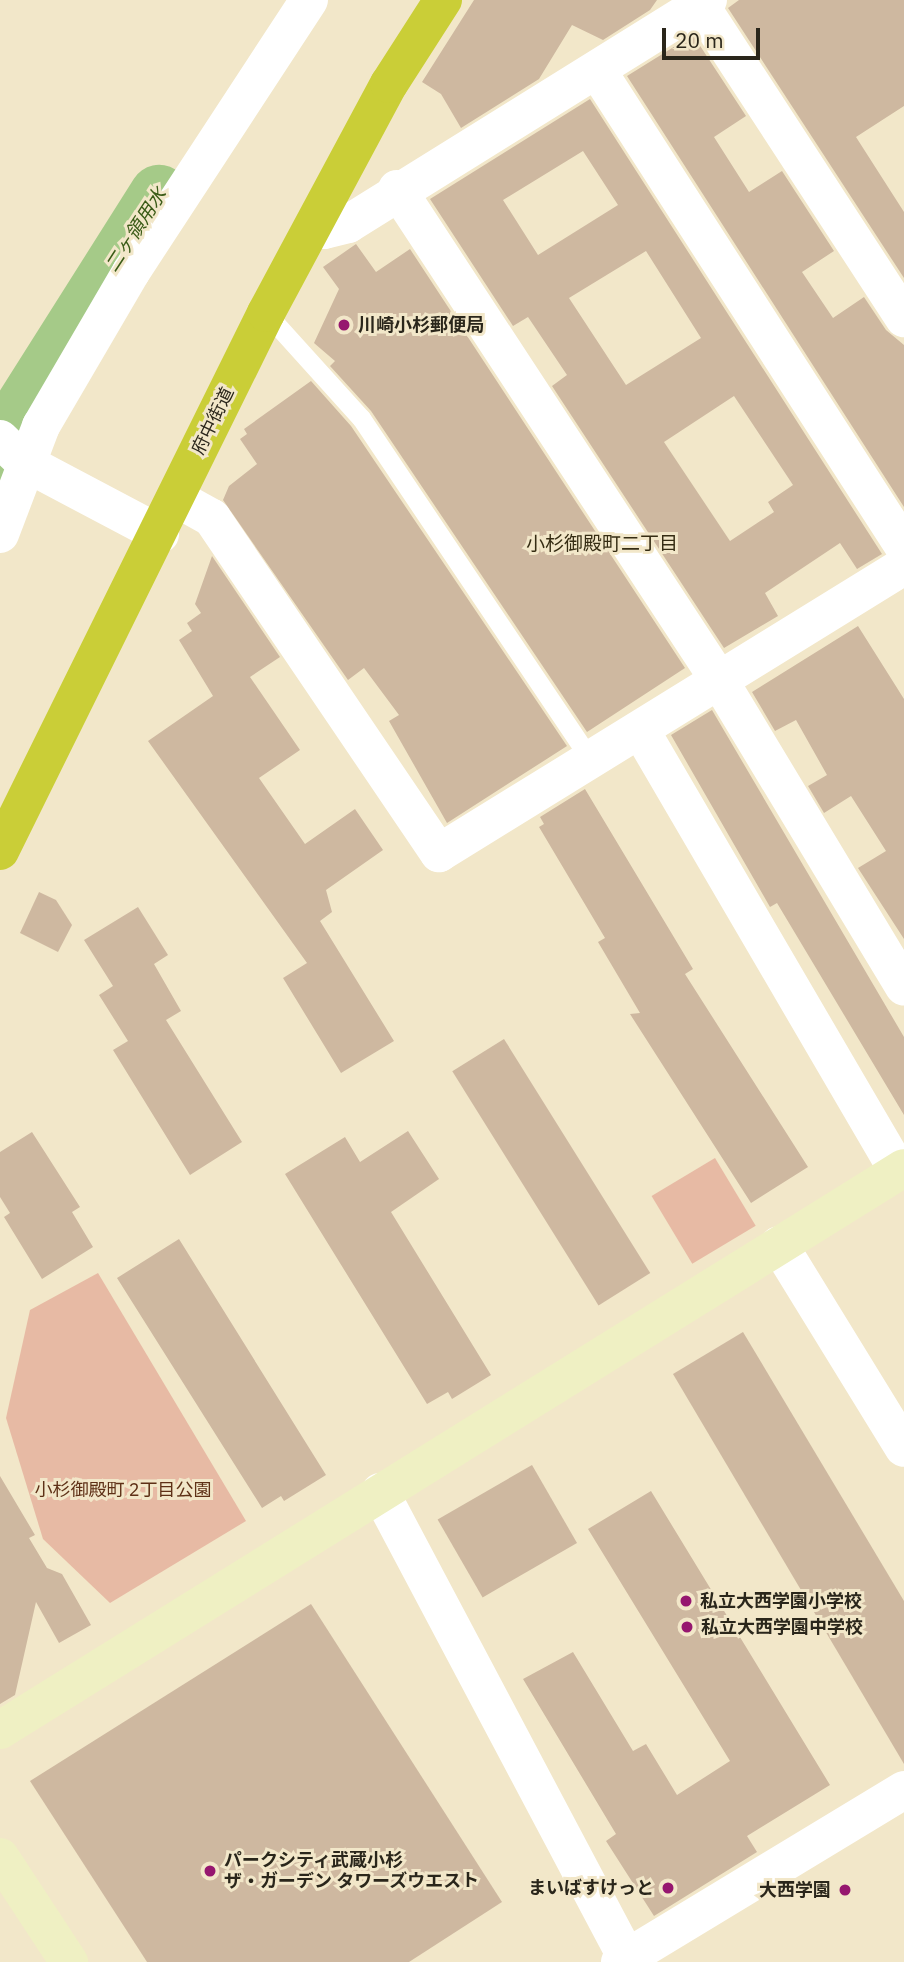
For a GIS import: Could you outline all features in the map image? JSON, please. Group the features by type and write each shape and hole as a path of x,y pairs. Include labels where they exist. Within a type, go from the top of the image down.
{"highway":[{"name":"府中街道","path":"0,851 160,534 266,313 390,84 443,0"}],"street":[{"path":"0,534 12,451 309,0"},
{"path":"314,226 324,230 348,224 397,189 704,3 904,318"},
{"path":"597,70 904,547"},
{"path":"397,189 719,680 904,987"},
{"path":"12,451 160,534"},
{"path":"176,498 212,518 439,853 641,731 904,566"},
{"path":"0,1730 901,1169 641,731"},
{"path":"779,1245 904,1448"},
{"path":"380,1492 625,1961 904,1790"},
{"path":"0,1857 69,1962"}],"lane":[{"path":"266,313 361,418 591,760"}],"green space":[{"path":"715,1158 756,1226 692,1264 652,1196"},
{"name":"小杉御殿町 2丁目公園","path":"98,1273 246,1521 110,1603 43,1539 6,1418 30,1310"}],"building":[{"path":"474,0 657,0 650,10 603,40 572,25 539,79 461,128 441,94 422,82"},
{"path":"739,0 904,0 904,106 856,137 904,212 904,278 728,8"},
{"path":"693,35 746,116 714,137 749,192 782,171 834,251 802,272 833,318 864,297 886,330 904,345 904,507 627,76"},
{"path":"590,99 882,554 857,569 840,543 765,593 778,616 724,648 552,386 567,375 528,317 513,326 430,199","holes":["583,151 618,205 538,255 503,200","646,251 701,338 626,385 569,298","734,396 793,485 768,502 774,512 730,541 664,442"]},
{"path":"356,244 376,272 410,249 685,668 587,732 371,411 330,366 335,361 314,343 339,289 323,267"},
{"path":"311,381 351,426 567,746 447,823 389,721 399,715 364,668 348,680 223,500 229,486 257,464 240,439 247,434 244,429"},
{"path":"212,556 280,657 250,677 300,750 259,778 305,844 355,809 383,850 326,890 332,912 320,921 394,1041 341,1073 283,978 307,963 148,741 213,696 179,640 192,631 187,623 201,613 195,604"},
{"path":"858,626 904,699 904,939 858,868 886,851 851,796 824,813 808,786 827,775 796,720 775,731 752,692"},
{"path":"712,710 904,1037 904,1115 777,903 770,907 671,735"},
{"path":"585,789 693,969 685,974 808,1167 751,1203 630,1014 640,1013 598,942 605,938 539,827 544,824 540,817"},
{"path":"39,892 56,900 72,925 58,952 20,933"},
{"path":"138,907 168,955 154,964 181,1011 166,1020 242,1142 190,1175 113,1050 128,1041 99,995 113,986 84,940"},
{"path":"504,1039 650,1273 599,1305 452,1071"},
{"path":"408,1131 439,1179 391,1212 491,1375 452,1399 448,1392 427,1404 285,1174 345,1137 360,1162"},
{"path":"32,1132 80,1207 72,1212 93,1247 42,1279 4,1217 10,1213 0,1197 0,1152"},
{"path":"179,1239 326,1475 284,1501 281,1496 262,1508 117,1278"},
{"path":"743,1332 904,1601 904,1764 673,1374"},
{"path":"532,1465 577,1543 483,1597 438,1520"},
{"path":"0,1476 35,1535 29,1538 47,1568 62,1574 91,1625 59,1643 36,1602 15,1695 0,1704"},
{"path":"651,1491 830,1785 747,1836 757,1852 654,1916 606,1841 616,1834 523,1679 573,1652 633,1751 646,1744 677,1795 730,1761 588,1529"},
{"path":"311,1604 502,1902 409,1962 147,1962 30,1781"}],"waterway":[{"name":"二ヶ領用水","path":"0,468 15,423 159,195"}],"place":[{"name":"川崎小杉郵便局","path":"344,325"},
{"name":"私立大西学園小学校","path":"686,1601"},
{"name":"私立大西学園中学校","path":"687,1627"},
{"name":"パークシティ武蔵小杉 ザ・ガーデン タワーズウエスト","path":"210,1871"},
{"name":"まいばすけっと","path":"668,1888"},
{"name":"大西学園","path":"845,1890"}],"district":[{"name":"小杉御殿町二丁目","path":"602,544"}]}
